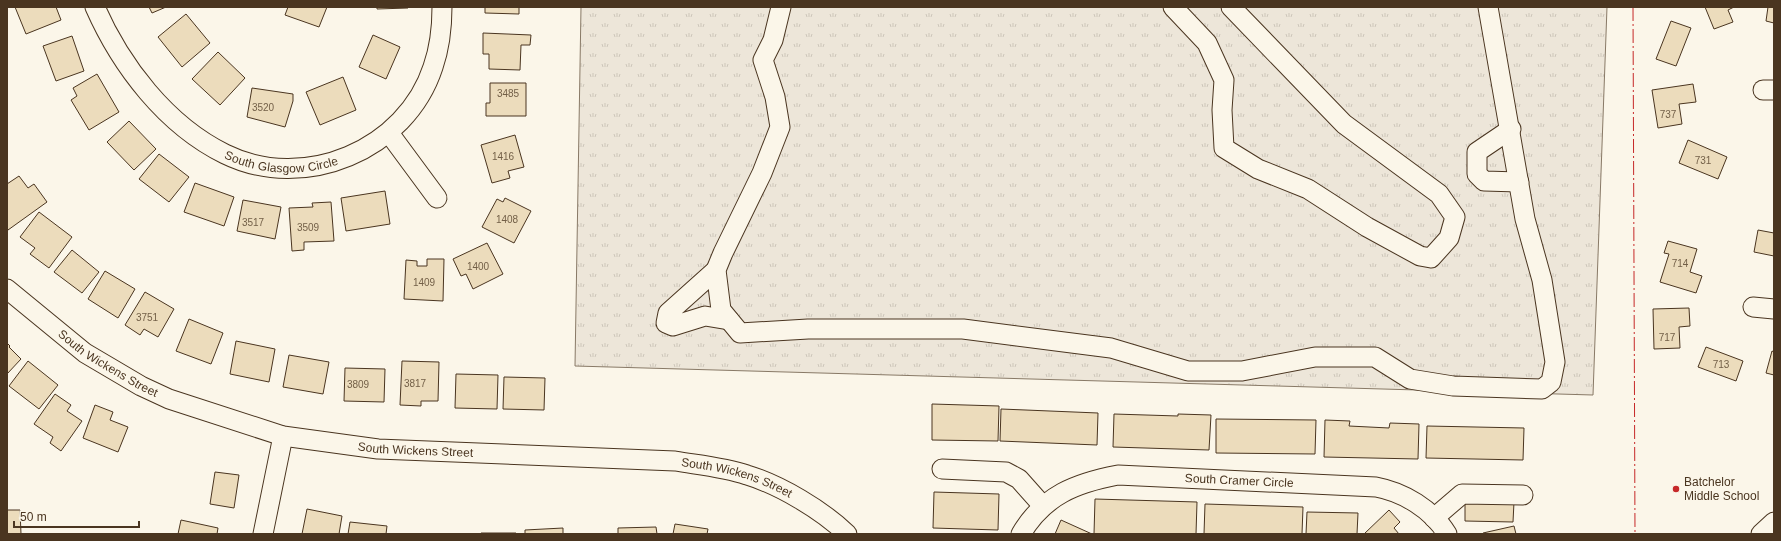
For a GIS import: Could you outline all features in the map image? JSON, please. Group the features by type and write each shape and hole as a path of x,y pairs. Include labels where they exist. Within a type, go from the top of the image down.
{"street":[{"name":"South Glasgow Circle","path":"95,7 111,39 125,62 156,102 199,140 226,155 270,168 322,166 341,160 365,149 389,133 411,108 426,86 433,67 442,27 442,7"},
{"path":"781,7 773,40 763,60 775,97 780,127 762,173 722,253 716,270 721,310 740,333 808,329 963,329 1111,348 1188,371 1242,371 1315,357 1375,357 1410,379 1453,386 1542,389 1551,382 1555,362 1542,280 1525,219 1511,129 1488,7"},
{"path":"1173,7 1207,44 1224,80 1222,110 1224,148 1258,169 1308,188 1367,227 1420,256 1431,258 1449,238 1455,217 1439,194 1344,124 1231,7"},
{"path":"1511,129 1477,152 1477,174 1484,181 1519,182"},
{"path":"389,133 437,198"},
{"path":"716,270 668,313 666,323 673,326 704,316 729,320"},
{"name":"South Wickens Street","path":"7,289 85,353 141,386 169,399 283,436 378,450 675,461 716,468 748,475 784,491 813,508 847,534"},
{"path":"1752,307 1774,309"},
{"path":"263,534 283,436"},
{"path":"942,469 1006,472 1019,479 1043,506"},
{"name":"South Cramer Circle","path":"1021,534 1033,516 1043,506 1064,491 1089,481 1118,475 1376,487 1402,494 1434,518 1447,534"},
{"path":"1434,518 1462,494 1523,495"},
{"path":"1761,534 1774,522"}],"green space":[{"path":"581,7 1607,7 1593,395 575,366"}],"building":[{"path":"15,7 56,7 61,20 26,34"},
{"path":"149,7 166,7 152,13"},
{"path":"288,7 327,7 319,27 285,15"},
{"path":"377,7 408,7 408,8 377,9"},
{"path":"485,7 519,7 519,14 485,13"},
{"path":"1705,7 1734,7 1728,10 1733,22 1714,29"},
{"path":"1768,7 1774,7 1774,23 1766,21"},
{"path":"186,14 210,43 182,67 158,37"},
{"path":"1671,21 1691,28 1676,66 1656,59"},
{"path":"483,33 531,35 530,45 521,45 520,70 489,69 489,54 483,54"},
{"path":"373,35 400,47 386,79 359,67"},
{"path":"72,36 84,71 56,81 43,46"},
{"path":"218,52 245,78 220,105 192,79"},
{"path":"97,74 119,112 89,130 71,100 77,96 73,88"},
{"path":"343,77 356,110 320,125 306,92"},
{"path":"490,83 526,83 526,116 486,116 486,103 490,103"},
{"path":"1693,84 1696,102 1679,104 1682,124 1658,128 1652,90"},
{"path":"252,88 293,94 293,101 285,127 247,117"},
{"path":"129,121 156,149 134,170 107,142"},
{"path":"515,135 524,167 508,171 510,178 492,183 481,145"},
{"path":"1688,140 1727,157 1718,179 1679,163"},
{"path":"159,154 189,177 169,202 139,179"},
{"path":"19,176 28,188 34,184 47,202 8,230 7,184"},
{"path":"195,183 234,197 224,226 184,212"},
{"path":"385,191 390,224 346,231 341,198"},
{"path":"505,198 531,211 514,243 482,227 497,199 503,202"},
{"path":"243,200 281,207 275,239 237,231"},
{"path":"331,202 334,241 304,242 304,250 292,251 289,208 313,207 312,203"},
{"path":"39,212 72,237 49,268 30,254 35,248 20,237"},
{"path":"1758,230 1774,233 1774,256 1754,252"},
{"path":"1668,241 1697,249 1690,272 1702,276 1696,293 1660,282 1669,254 1664,253"},
{"path":"487,243 503,274 473,289 466,274 461,276 453,259"},
{"path":"72,250 99,272 82,293 54,272"},
{"path":"427,259 444,259 443,301 404,299 406,260 417,261 417,266 427,266"},
{"path":"105,271 135,289 118,318 88,299"},
{"path":"145,292 174,309 158,337 144,329 140,335 125,325"},
{"path":"1689,308 1690,326 1679,327 1680,348 1654,349 1653,309"},
{"path":"189,319 223,333 211,364 176,351"},
{"path":"236,341 275,349 269,382 230,374"},
{"path":"7,343 21,359 7,374"},
{"path":"1706,347 1743,361 1736,381 1698,367"},
{"path":"1772,351 1774,352 1774,375 1766,373"},
{"path":"289,355 329,362 323,394 283,387"},
{"path":"28,361 58,385 39,409 9,386"},
{"path":"402,361 439,362 438,401 421,401 421,406 400,405"},
{"path":"345,368 385,369 384,402 344,401"},
{"path":"456,374 498,375 497,409 455,408"},
{"path":"504,377 545,378 544,410 503,409"},
{"path":"55,394 71,405 67,411 82,421 61,451 50,443 53,437 34,424"},
{"path":"932,404 999,406 998,441 932,440"},
{"path":"95,405 113,412 110,420 128,427 118,452 83,438"},
{"path":"1001,409 1098,413 1097,445 1000,441"},
{"path":"1114,414 1178,416 1178,414 1211,415 1209,450 1113,447"},
{"path":"1216,419 1316,420 1315,454 1216,453"},
{"path":"1325,420 1350,421 1349,426 1389,428 1390,423 1419,424 1418,459 1324,457"},
{"path":"1427,426 1524,428 1523,460 1426,458"},
{"path":"215,472 239,475 234,508 210,504"},
{"path":"934,492 999,494 998,530 933,528"},
{"path":"1095,499 1197,502 1196,534 1094,534"},
{"path":"1465,501 1514,502 1513,522 1465,521"},
{"path":"1205,504 1303,507 1302,534 1204,534"},
{"path":"307,509 342,516 339,534 302,534"},
{"path":"7,510 20,510 21,534 7,534"},
{"path":"1389,510 1400,522 1394,528 1399,534 1364,534"},
{"path":"1307,512 1358,513 1357,534 1306,534"},
{"path":"181,520 218,528 217,534 178,534"},
{"path":"1061,520 1092,534 1055,534"},
{"path":"350,522 387,526 386,534 348,534"},
{"path":"675,524 708,529 707,534 673,534"},
{"path":"1514,526 1516,534 1483,534 1483,533"},
{"path":"656,527 657,534 618,534 618,528"},
{"path":"563,528 563,534 525,534 525,530"},
{"path":"516,533 516,534 480,534"}],"power":[{"path":"1633,7 1635,534"}],"place":[{"name":"Batchelor Middle School","path":"1676,489"}]}
